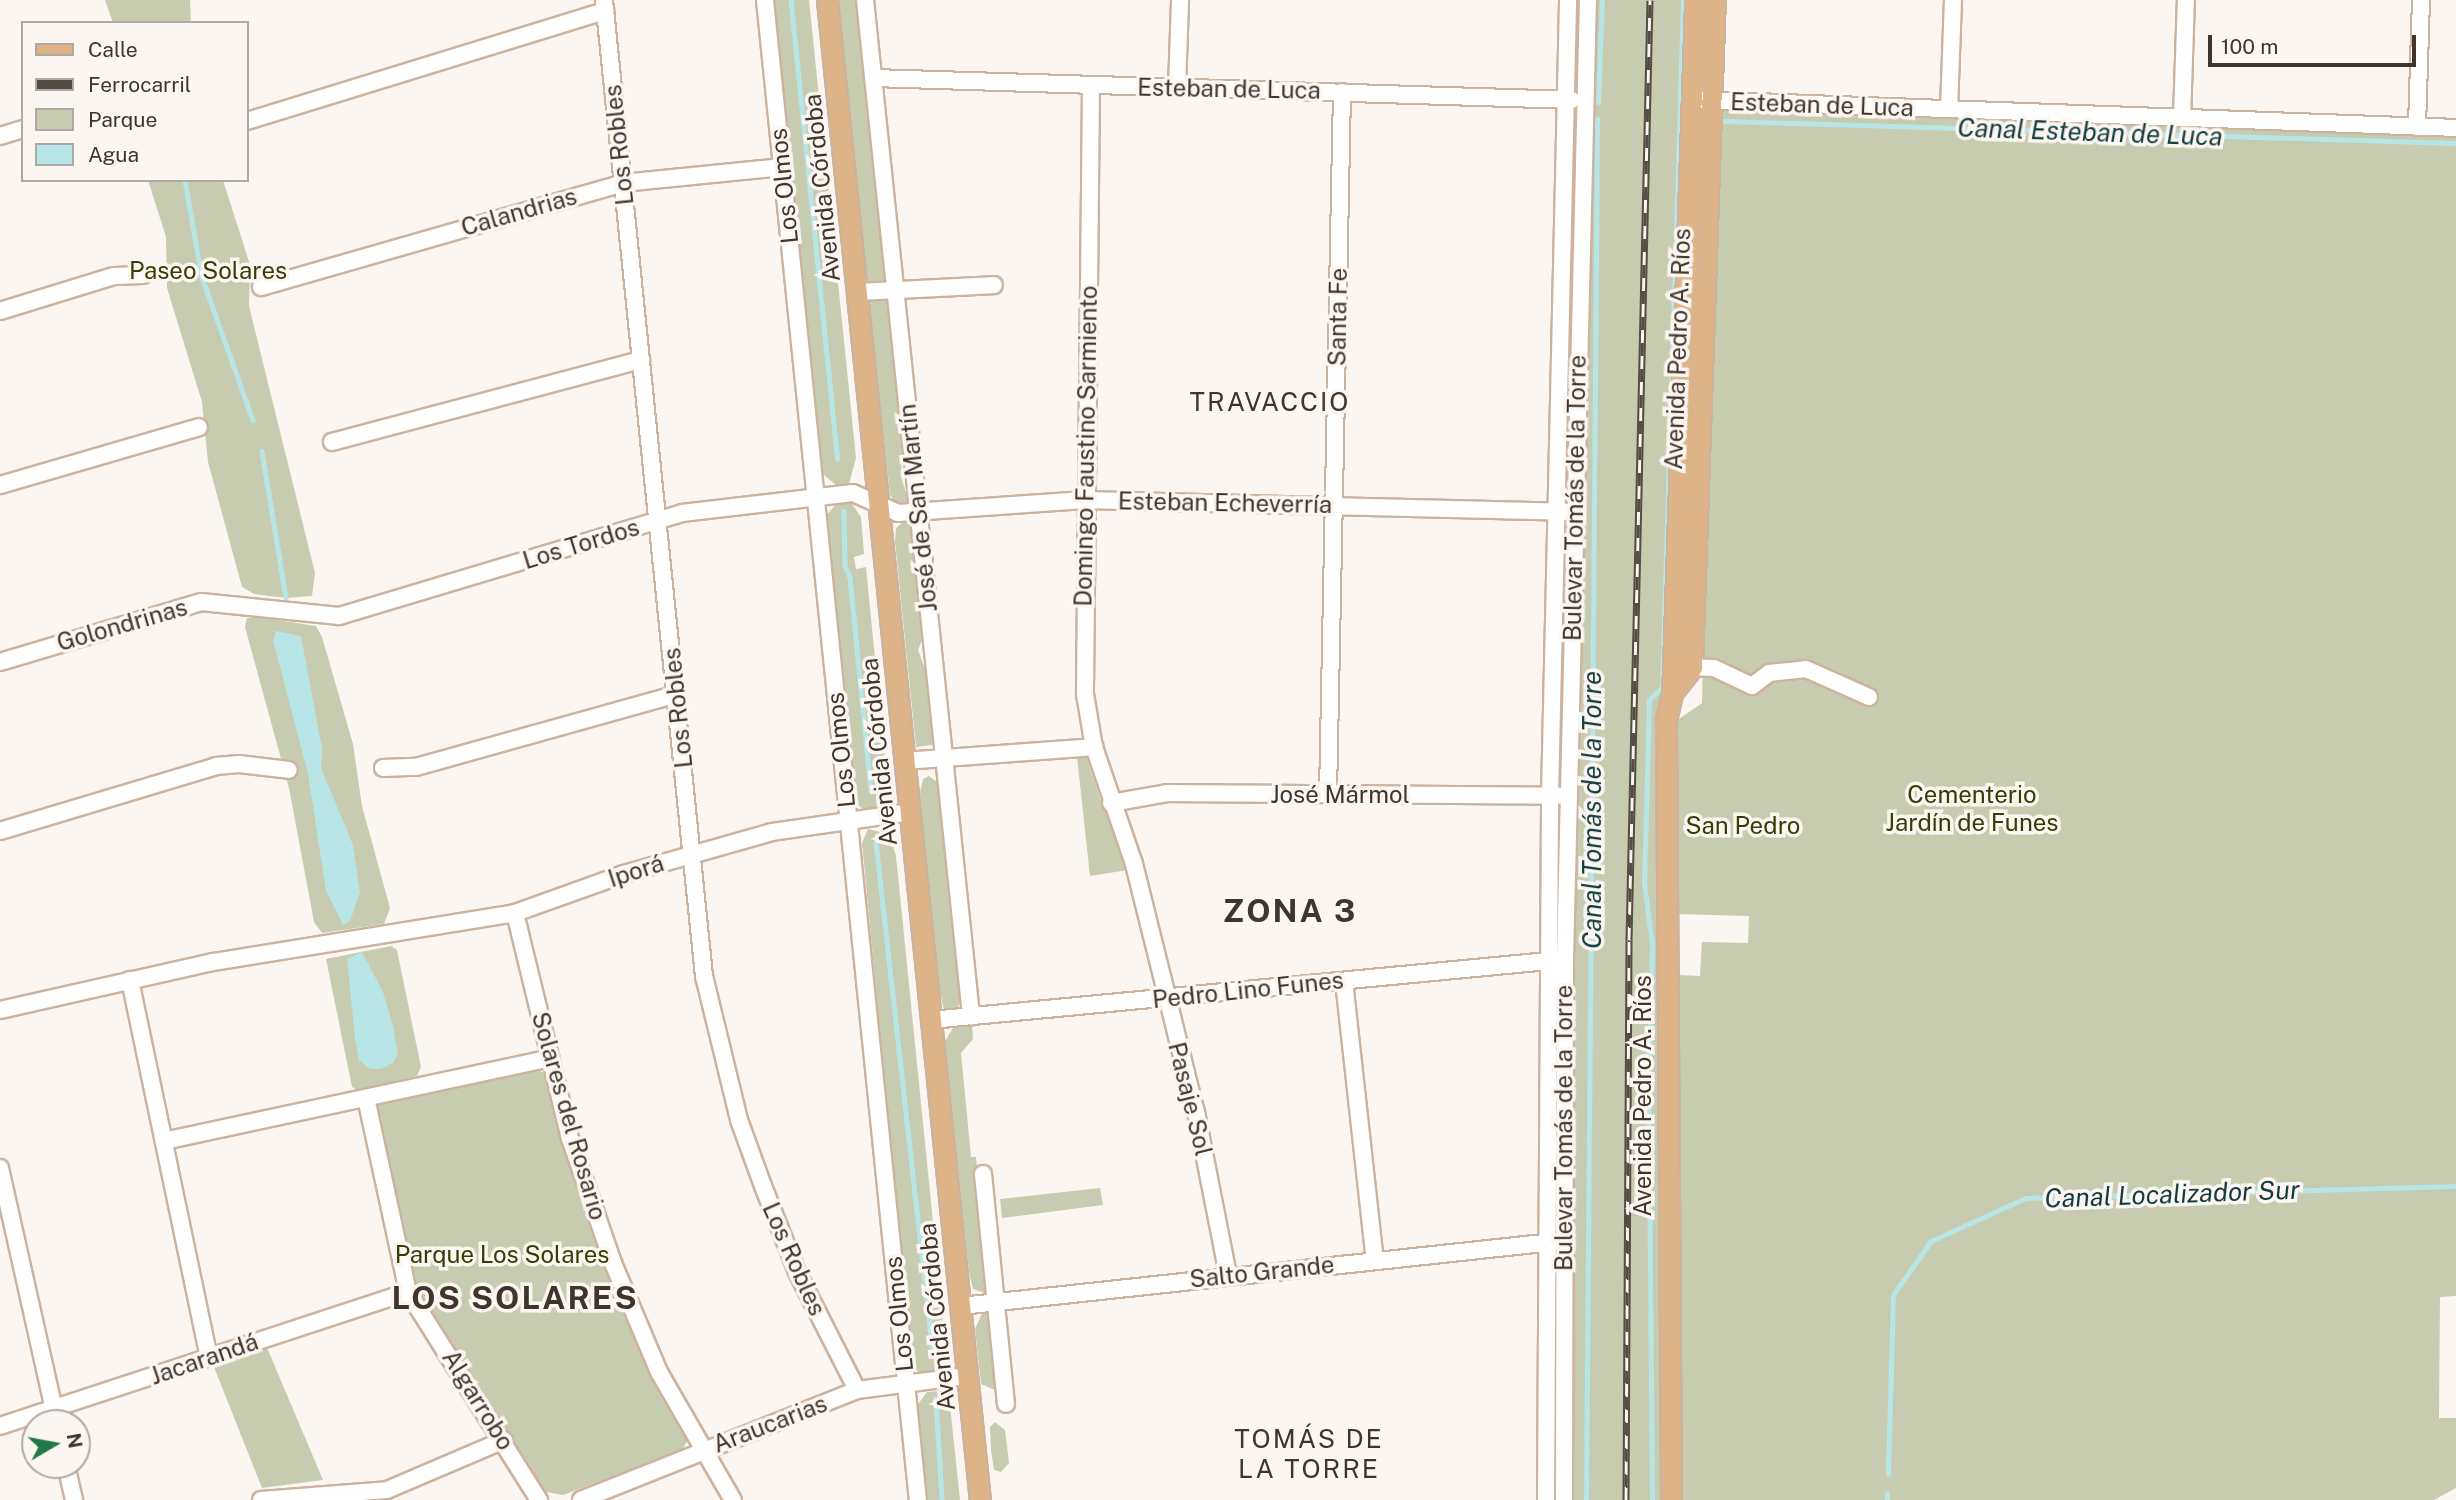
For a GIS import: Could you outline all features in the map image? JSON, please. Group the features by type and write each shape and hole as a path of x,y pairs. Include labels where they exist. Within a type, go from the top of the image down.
{"main road":[{"name":"Avenida Córdoba","path":"827,0 980,1500"},
{"name":"Avenida Pedro A. Ríos","path":"1671,1500 1664,923 1666,720 1682,667 1701,100 1695,0"},
{"name":"Avenida Pedro A. Ríos","path":"1701,100 1715,0"}],"street":[{"name":"Los Olmos","path":"765,0 918,1500"},
{"name":"José de San Martín","path":"865,0 971,1016"},
{"path":"1177,88 1180,0"},
{"name":"Bulevar Tomás de la Torre","path":"1546,1500 1545,1243 1550,796 1568,0"},
{"name":"Bulevar Tomás de la Torre","path":"1563,1500 1565,960 1588,0"},
{"path":"1949,109 1953,0"},
{"path":"2182,118 2186,0"},
{"path":"2417,127 2421,0"},
{"path":"248,121 604,6"},
{"name":"Los Robles","path":"604,6 704,976 739,1120 797,1272 857,1390"},
{"name":"Esteban de Luca","path":"873,78 1585,100"},
{"name":"Domingo Faustino Sarmiento","path":"1091,86 1085,694 1094,747 1111,803"},
{"name":"Santa Fe","path":"1328,795 1342,92"},
{"name":"Esteban de Luca","path":"1701,100 2456,128"},
{"path":"0,136 21,130"},
{"name":"Calandrias","path":"261,286 623,183 782,167"},
{"path":"0,311 114,276 143,275"},
{"path":"857,292 994,285"},
{"path":"332,442 641,360"},
{"path":"0,485 199,427"},
{"name":"Los Tordos","path":"287,613 339,616 682,513 853,493 878,504"},
{"name":"Esteban Echeverría","path":"878,504 898,513 1085,500 1575,512"},
{"name":"Golondrinas","path":"0,662 181,606 201,603 287,613"},
{"path":"1682,667 1714,668 1752,686 1769,673 1806,669 1869,697"},
{"path":"383,768 416,767 677,694"},
{"path":"905,761 1094,747"},
{"path":"0,831 216,766 239,764 289,770"},
{"name":"José Mármol","path":"1111,803 1167,793 1569,796"},
{"name":"Pasaje Sol","path":"1111,803 1134,864 1196,1112 1228,1275"},
{"name":"Iporá","path":"0,1010 130,981 365,936 515,913 692,853 772,832 910,812"},
{"name":"Solares del Rosario","path":"515,913 570,1138 613,1263 659,1372 733,1500"},
{"name":"Pedro Lino Funes","path":"931,1020 1565,960"},
{"path":"130,981 209,1358"},
{"path":"1345,981 1376,1260"},
{"path":"164,1141 550,1058"},
{"name":"Algarrobo","path":"366,1098 404,1256 408,1292 504,1440 539,1500"},
{"path":"0,1168 54,1409"},
{"path":"983,1174 1006,1404"},
{"name":"Salto Grande","path":"961,1306 1228,1275 1563,1241"},
{"name":"Jacarandá","path":"74,1409 209,1358 408,1292"},
{"name":"Araucarias","path":"581,1500 857,1390 968,1376"},
{"name":"Jacarandá","path":"0,1426 21,1422"},
{"path":"261,1500 387,1490 504,1440"},
{"path":"69,1479 74,1500"}],"green space":[{"path":"105,0 190,0 191,21 112,21"},
{"path":"771,0 809,0 856,458 849,484 837,486 823,474"},
{"path":"839,0 858,0 886,267 886,280 871,287 867,282"},
{"path":"1588,0 1715,0 1711,100 2456,128 2456,1296 2440,1297 2439,1418 2456,1418 2456,1488 2434,1500 1680,1500 1678,975 1700,976 1702,942 1748,943 1749,916 1674,914 1676,721 1702,703 1703,658 1693,658 1672,693 1671,1500 1564,1500"},
{"path":"1573,112 1579,116 1570,495 1564,499"},
{"name":"Paseo Solares","path":"149,182 224,182 250,265 249,306 315,573 312,596 286,598 254,594 242,587 208,462 202,402 167,288 166,237"},
{"path":"870,299 889,299 903,438 901,476 909,503 895,504 890,494 869,305"},
{"path":"836,504 852,504 861,517 864,554 854,557 856,569 866,567 888,791 882,810 869,812 857,805 829,571 825,517"},
{"path":"1563,521 1569,525 1561,784 1557,784"},
{"path":"903,522 911,525 915,540 923,638 918,650 928,677 932,725 932,745 916,747 895,542 896,528"},
{"path":"258,617 316,626 322,637 353,744 362,806 390,908 384,924 322,933 314,922 289,788 245,627 247,618"},
{"path":"1086,756 1128,870 1090,876 1077,757"},
{"path":"929,776 937,782 944,831 960,998 958,1009 952,1012 944,1010 940,992 930,899 920,793 923,779"},
{"path":"868,829 889,834 896,856 942,1311 945,1360 940,1372 922,1375 913,1368 909,1331 862,843"},
{"path":"391,946 397,950 421,1067 417,1076 358,1090 352,1087 326,959"},
{"path":"972,1026 973,1039 961,1053 971,1157 976,1157 988,1287 985,1293 973,1289 969,1272 945,1041 953,1028"},
{"name":"Parque Los Solares","path":"533,1067 547,1075 578,1191 621,1305 660,1389 689,1437 682,1451 563,1495 546,1492 414,1287 374,1109 376,1103"},
{"path":"1100,1188 1103,1205 1002,1218 1000,1199"},
{"path":"983,1311 991,1314 997,1391 981,1384 975,1329"},
{"path":"265,1343 323,1480 262,1488 212,1362"},
{"path":"940,1391 949,1396 960,1500 927,1500 916,1407 927,1392"},
{"path":"995,1422 1005,1430 1009,1463 1001,1472 994,1470 991,1450 990,1427"}],"water":[{"path":"276,631 301,636 322,749 321,768 353,845 360,892 350,921 343,925 326,891 308,774 273,640"},
{"path":"362,952 383,992 398,1054 393,1063 381,1069 370,1069 359,1060 355,1038 347,959"}],"waterway":[{"path":"791,0 838,459"},
{"name":"Canal Tomás de la Torre","path":"1598,103 1602,0"},
{"path":"1652,1500 1648,1079 1652,944 1644,883 1649,700 1662,687 1683,0"},
{"name":"Canal Tomás de la Torre","path":"1586,1500 1597,119"},
{"name":"Canal Esteban de Luca","path":"1724,121 2456,143"},
{"path":"185,182 202,277 253,420"},
{"path":"262,451 286,598"},
{"path":"844,511 845,566 850,577 871,791"},
{"path":"876,842 933,1355"},
{"name":"Canal Localizador Sur","path":"1888,1474 1893,1295 1931,1241 2026,1198 2456,1186"},
{"path":"936,1398 942,1500"},
{"name":"Canal Localizador Sur","path":"1887,1494 1887,1500"}],"railway":[{"path":"1626,1500 1629,940 1650,0"}],"district":[{"name":"TRAVACCIO","path":"1270,402"},
{"name":"ZONA 3","path":"1290,911"},
{"name":"LOS SOLARES","path":"515,1298"},
{"name":"TOMÁS DE LA TORRE","path":"1309,1454"}],"park label":[{"name":"Cementerio Jardín de Funes","path":"1972,809"},
{"name":"San Pedro","path":"1743,826"}]}
